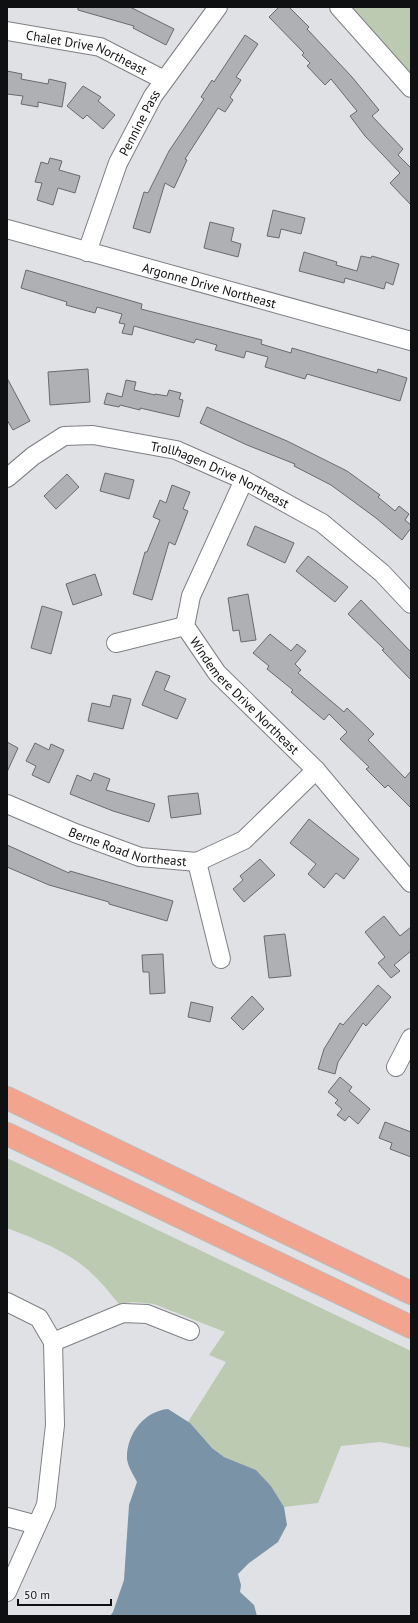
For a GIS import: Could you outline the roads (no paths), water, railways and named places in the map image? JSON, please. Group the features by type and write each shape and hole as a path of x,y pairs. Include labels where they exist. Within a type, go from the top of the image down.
{"highway":[{"path":"7,1098 411,1293"},
{"path":"7,1134 411,1327"}],"street":[{"name":"Pennine Pass","path":"87,252 118,163 153,96 218,7"},
{"path":"339,7 411,88"},
{"name":"Chalet Drive Northeast","path":"7,31 100,47 164,80"},
{"name":"Argonne Drive Northeast","path":"7,229 411,341"},
{"name":"Trollhagen Drive Northeast","path":"7,478 33,456 64,436 94,435 176,450 244,480 322,523 382,573 411,604"},
{"name":"Windemere Drive Northeast","path":"244,480 191,596 185,626 217,673 316,770 411,883"},
{"path":"116,643 185,626"},
{"name":"Berne Road Northeast","path":"7,804 75,833 140,857 197,862 244,840 316,770"},
{"path":"197,862 221,959"},
{"path":"396,1067 411,1038"},
{"path":"7,1302 39,1318 53,1342 55,1425 46,1505 7,1592"},
{"path":"53,1342 123,1313 147,1314 190,1331"},
{"path":"7,1517 37,1525"}],"water":[{"path":"168,1409 190,1423 212,1448 224,1457 256,1470 271,1486 284,1507 287,1525 278,1542 249,1563 238,1574 241,1585 240,1592 254,1605 257,1616 110,1616 113,1612 124,1580 129,1505 137,1482 127,1459 127,1450 133,1433 144,1419 151,1414"}]}
